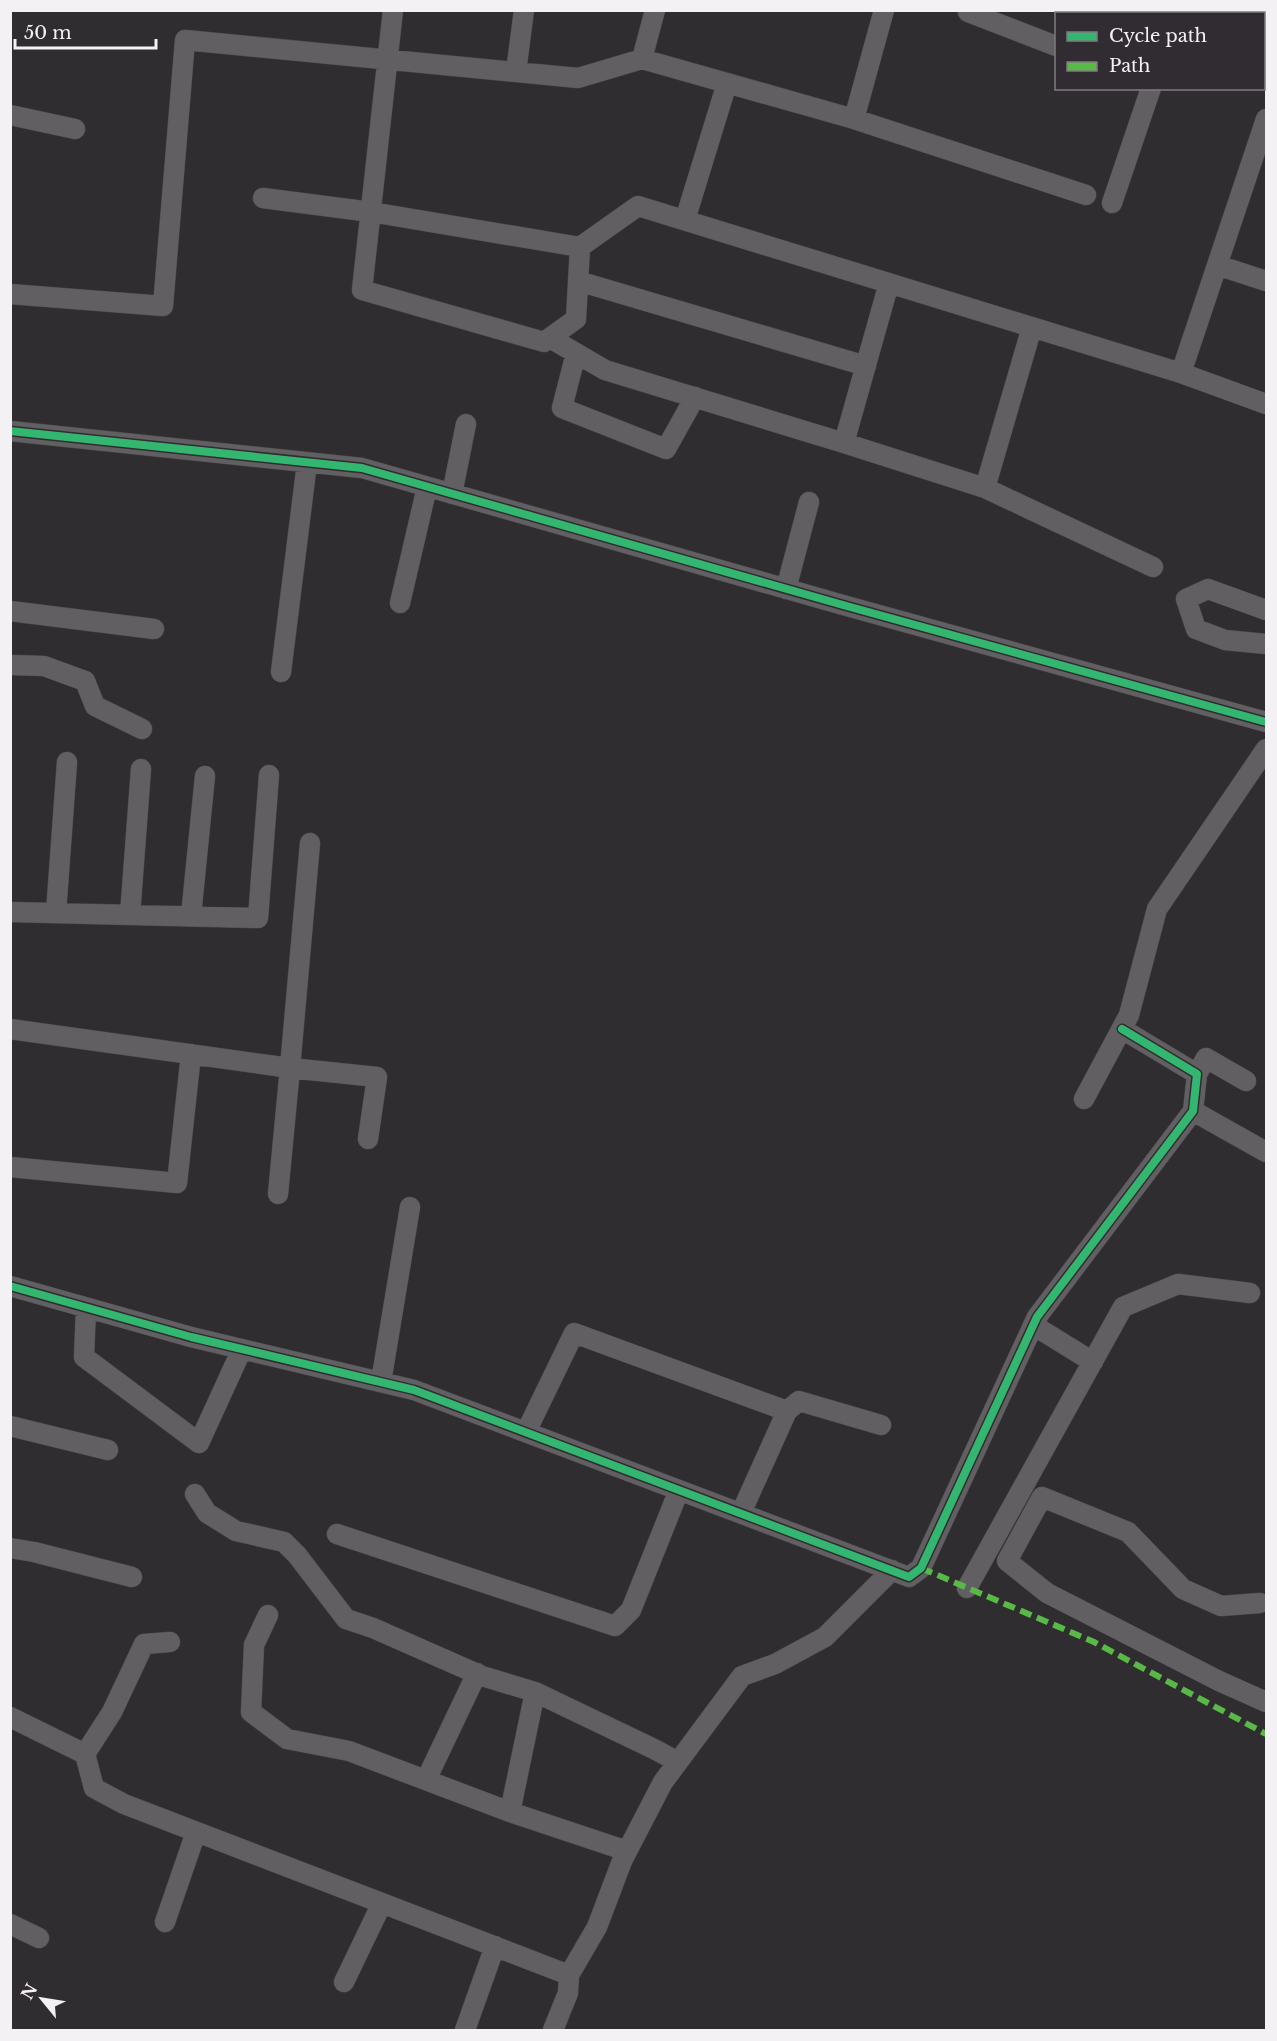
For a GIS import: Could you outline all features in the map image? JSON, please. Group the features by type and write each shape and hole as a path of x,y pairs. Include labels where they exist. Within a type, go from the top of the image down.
{"street":[{"path":"393,10 362,290 544,342 576,318 580,247"},
{"path":"516,72 524,10"},
{"path":"642,59 655,10"},
{"path":"854,119 884,10"},
{"path":"968,12 1055,46"},
{"path":"10,294 163,306 185,40 578,78 642,59 854,119 1086,195"},
{"path":"685,220 727,83"},
{"path":"1112,203 1150,90"},
{"path":"10,115 75,129"},
{"path":"1181,373 1266,119"},
{"path":"263,198 371,212 580,247 638,206 1181,373 1266,404"},
{"path":"1217,266 1266,281"},
{"path":"578,281 866,366"},
{"path":"844,443 889,283"},
{"path":"985,488 1032,327"},
{"path":"550,338 605,370 985,488 1153,567"},
{"path":"576,353 562,408 666,449 695,397"},
{"path":"452,494 466,424"},
{"path":"10,431 362,468 1266,723"},
{"path":"281,672 307,463"},
{"path":"400,603 427,487"},
{"path":"786,589 809,502"},
{"path":"1266,610 1208,589 1186,599 1196,629 1225,640 1266,644"},
{"path":"10,611 154,629"},
{"path":"10,665 44,666 85,681 95,706 142,729"},
{"path":"1084,1099 1129,1015 1157,909 1266,749"},
{"path":"56,913 66,762"},
{"path":"130,915 141,769"},
{"path":"10,912 258,918 269,775"},
{"path":"191,916 205,776"},
{"path":"278,1194 310,843"},
{"path":"10,1029 290,1068 377,1077 368,1139"},
{"path":"1122,1029 1197,1074"},
{"path":"10,1167 177,1183 191,1054"},
{"path":"10,1286 191,1337 414,1390 909,1577 921,1568 1037,1317 1194,1111 1197,1074 1206,1058 1246,1081"},
{"path":"1194,1111 1266,1152"},
{"path":"381,1382 410,1207"},
{"path":"967,1588 1124,1306 1178,1284 1250,1293"},
{"path":"86,1308 84,1357 199,1443 242,1349"},
{"path":"1033,1325 1093,1362"},
{"path":"526,1432 574,1334 787,1411"},
{"path":"741,1513 787,1411 799,1401 881,1425"},
{"path":"10,1426 108,1450"},
{"path":"337,1534 615,1626 631,1610 679,1490"},
{"path":"195,1494 207,1513 236,1531 284,1542 297,1555 346,1619 373,1628 477,1673 535,1692 678,1762"},
{"path":"1260,1603 1221,1606 1184,1589 1128,1532 1042,1497 1007,1562 1047,1593 1219,1681 1266,1702"},
{"path":"10,1548 132,1577"},
{"path":"553,2031 568,1993 569,1975 597,1927 627,1851 663,1782 742,1676 775,1664 825,1637 892,1570"},
{"path":"268,1615 254,1645 251,1712 288,1739 349,1751 510,1812 627,1851"},
{"path":"170,1642 144,1644 112,1712 85,1755 94,1788 124,1804 569,1975"},
{"path":"426,1780 477,1673"},
{"path":"510,1812 535,1692"},
{"path":"10,1717 85,1755"},
{"path":"165,1922 196,1832"},
{"path":"344,1982 382,1903"},
{"path":"10,1924 39,1938"},
{"path":"465,2031 495,1946"}],"marked path":[{"path":"921,1568 1094,1642 1266,1734"}],"cycle path":[{"path":"10,431 362,468 1266,722"},
{"path":"10,1286 191,1337 414,1390 909,1577 921,1568 1037,1317 1193,1111 1197,1074 1122,1029"}]}
